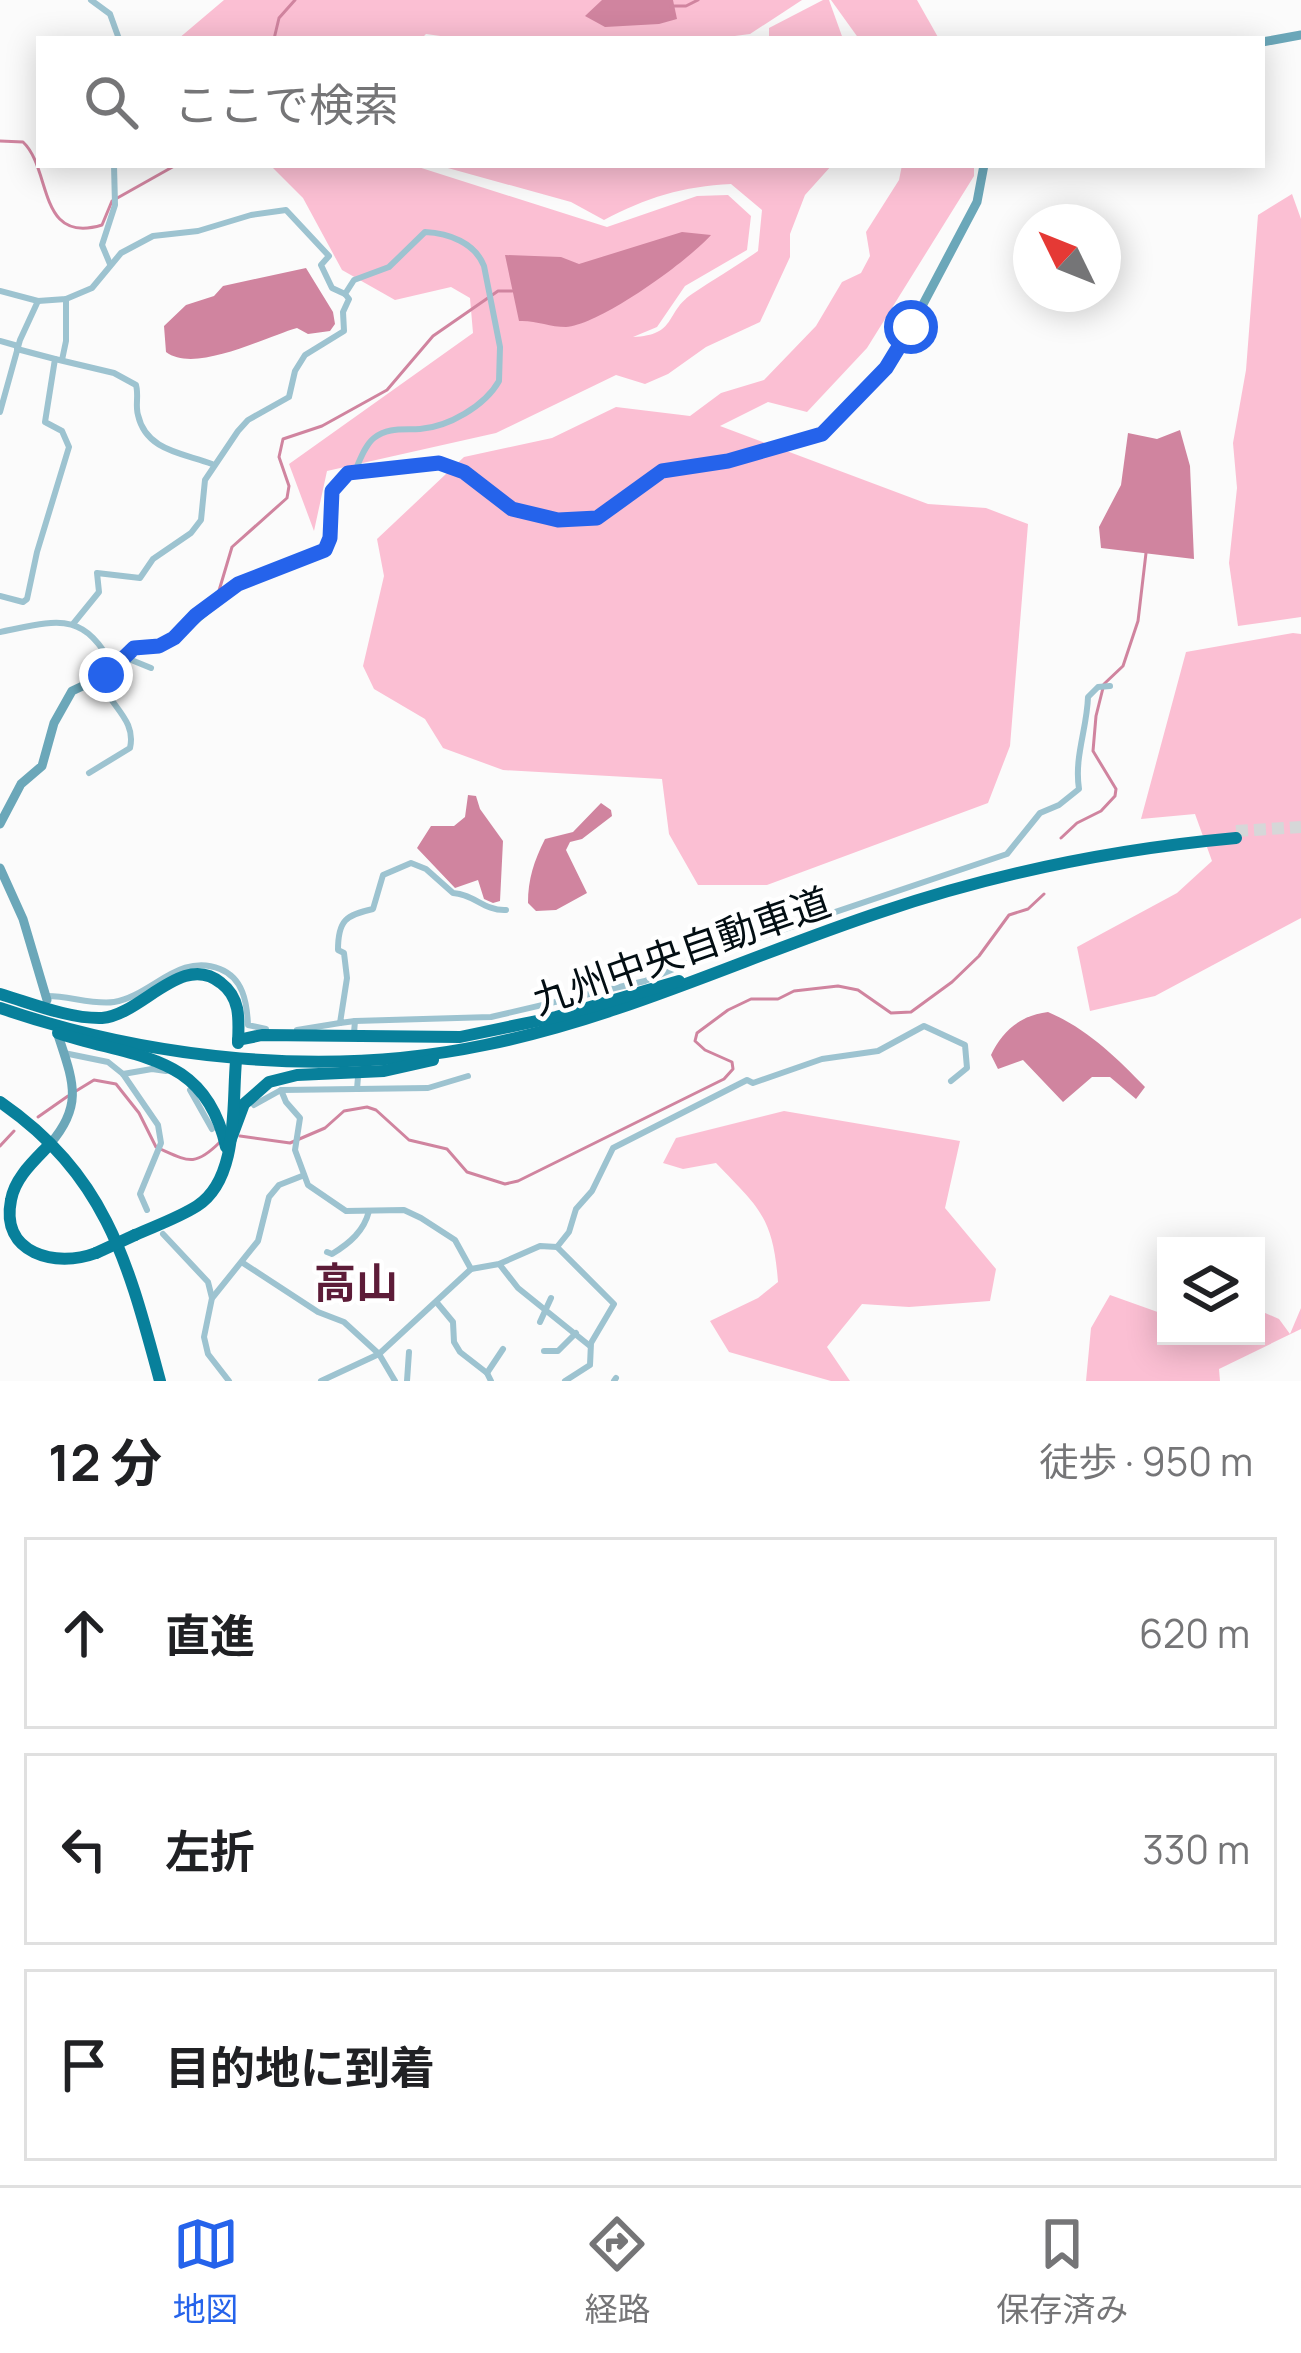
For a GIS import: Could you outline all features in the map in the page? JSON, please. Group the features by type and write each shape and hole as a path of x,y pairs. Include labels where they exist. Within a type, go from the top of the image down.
{"highway":[{"name":"九州中央自動車道","path":"1236,835 1095,856 934,895 610,1014 436,1054 247,1058 144,1045 0,1004 180,1045 345,1054 427,1048 523,1031 604,1009 941,886 1093,850 1236,835"},
{"path":"0,1004 102,1018 135,1008 175,980 200,974 213,977 233,994 238,1007 238,1043 262,1035 460,1037 541,1021 691,978"},
{"path":"0,1004 181,1071 207,1096 228,1150"},
{"path":"228,1150 244,1105 268,1082 297,1075 384,1071 545,1036 610,1014"},
{"path":"50,1144 18,1181 10,1201 16,1235 30,1251 59,1261 96,1253 200,1204 224,1174 236,1061"},
{"path":"0,1102 50,1144 86,1184 104,1213 126,1260 160,1381"}],"street":[{"path":"91,0 110,14 118,36"},
{"path":"1265,41 1301,35"},
{"path":"110,264 103,238 114,200 114,168"},
{"path":"355,471 444,464 482,484 512,509 532,516 583,520 597,518 662,471 728,461 822,434 886,368 899,348 977,202 984,168"},
{"path":"0,291 38,301 66,299 94,286 121,253 153,236 198,231 286,210 329,256 321,265 332,287 349,299 343,312 344,331 305,355 295,371 290,397 248,419 213,464 196,527 160,553 140,578 97,573 99,592 73,624"},
{"path":"0,824 21,784 42,766 67,697 77,687 114,668 138,647 169,642 238,584 325,550 332,491 355,471 376,436 446,423 486,397 499,381 500,347 481,257 464,243 425,232 388,267 354,280 345,294"},
{"path":"0,596 27,599 69,452 66,435 45,422 66,341 66,299"},
{"path":"0,412 17,348 38,301"},
{"path":"0,341 114,373 136,385 138,417 148,437 168,451 213,464"},
{"path":"0,632 73,624 97,638 114,668"},
{"path":"124,657 151,668"},
{"path":"89,772 130,748 133,738 130,722 105,695 100,677"},
{"path":"0,868 23,919 46,998 111,1003 167,975 206,964 225,970 238,981 252,1028 283,1031 355,1021 491,1017 645,981 705,956 1007,854 1040,813 1059,806 1079,789 1075,764 1087,726 1088,697 1098,687 1110,686"},
{"path":"340,1023 346,978 344,953 338,950 340,932 353,911 373,909 383,875 411,862 453,893 506,910"},
{"path":"354,1033 355,1021"},
{"path":"557,1247 613,1148 747,1080 753,1083 822,1059 878,1051 924,1026 965,1045 967,1068 951,1081"},
{"path":"50,1144 68,1124 74,1105 58,1035"},
{"path":"64,1053 108,1062 123,1074 158,1125 161,1143 140,1194 147,1210"},
{"path":"123,1074 152,1069 176,1076 204,1109 212,1129"},
{"path":"254,1105 281,1090 428,1088 469,1076"},
{"path":"357,1090 358,1077"},
{"path":"281,1090 299,1114 295,1150 302,1176 346,1211 404,1210 422,1218 455,1240 471,1269"},
{"path":"212,1298 243,1263 265,1227 269,1197 279,1185 302,1176"},
{"path":"327,1252 338,1251 365,1226 369,1210"},
{"path":"163,1234 208,1282 212,1298 204,1337 208,1354 229,1381"},
{"path":"321,1381 345,1377 379,1354 471,1269 499,1264 540,1246 557,1247 614,1304 590,1346 590,1365 565,1381"},
{"path":"243,1263 318,1312 344,1322 379,1354 395,1381"},
{"path":"499,1264 518,1288 590,1346"},
{"path":"540,1322 551,1298"},
{"path":"437,1303 453,1322 460,1352 489,1377 503,1349"},
{"path":"544,1351 558,1351 576,1333"},
{"path":"407,1381 409,1352"}],"shaded area":[{"path":"224,0 802,0 750,34 735,36 182,36"},
{"path":"602,0 673,0 677,19 605,27 585,16"},
{"path":"829,0 842,36 769,36 769,28"},
{"path":"831,0 917,0 937,36 857,36"},
{"path":"273,168 421,168 607,227 697,196 728,195 751,216 747,250 685,286 657,327 633,337 664,328 683,301 758,251 762,210 731,184 665,195 604,220 571,202 448,168 829,168 805,195 790,234 790,257 760,322 706,347 645,384 616,375 496,433 327,471 314,531 289,464 473,333 470,298 451,287 395,300 342,270 303,198"},
{"path":"901,168 974,168 974,176 867,348 807,412 768,402 720,426 928,504 986,508 1028,524 1010,746 988,803 767,885 698,885 669,834 662,779 503,770 443,748 425,719 374,689 363,666 384,576 377,539 464,457 552,438 616,407 690,416 721,393 764,380 816,326 842,282 861,273 870,256 866,232 899,180"},
{"path":"1292,194 1301,219 1301,617 1238,626 1229,563 1237,488 1233,443 1246,370 1258,215"},
{"path":"682,232 711,235 621,304 566,327 519,321 505,255 561,257 579,264"},
{"path":"306,268 333,312 335,324 330,331 308,334 297,328 230,352 194,359 166,352 164,326 186,305 214,296 223,286"},
{"path":"1180,430 1190,466 1194,559 1101,548 1099,527 1121,485 1128,433 1157,439"},
{"path":"1301,634 1301,918 1155,996 1090,1011 1077,947 1177,893 1212,861 1195,814 1141,819 1186,652"},
{"path":"468,795 476,796 503,841 500,901 493,903 484,899 478,880 455,888 417,848 431,826 454,826 465,817"},
{"path":"601,803 612,816 582,839 570,842 566,850 587,893 556,910 536,911 528,903 529,886 545,839 573,832"},
{"path":"1048,1012 1112,1054 1145,1087 1136,1099 1110,1077 1092,1077 1063,1102 1023,1060 998,1069 991,1055 1007,1032 1029,1017"},
{"path":"784,1111 960,1141 945,1208 996,1269 990,1301 909,1307 862,1304 827,1347 850,1381 831,1381 729,1352 710,1321 758,1298 778,1282 768,1227 716,1163 683,1169 663,1163 676,1138"},
{"path":"1110,1295 1157,1312 1157,1345 1265,1345 1265,1313 1279,1319 1290,1334 1301,1308 1301,1329 1219,1369 1220,1381 1086,1381 1091,1328"}],"waterway":[{"path":"275,36 279,18 295,0"},
{"path":"671,6 698,0"},
{"path":"0,141 23,142 36,164"},
{"path":"38,168 56,215 81,228 102,225 112,201 171,168"},
{"path":"218,594 232,547 287,498 289,486 279,457 283,439 322,426 387,390 433,336 498,291 512,291"},
{"path":"1061,838 1115,796 1116,789 1093,751 1096,716 1104,684 1123,666 1138,621 1146,553"},
{"path":"240,1136 290,1143 325,1128 344,1111 367,1107 409,1140 447,1149 467,1172 505,1184 518,1181 724,1079 733,1069 732,1062 695,1041 697,1033 728,1010 751,999 778,999 794,991 838,986 858,990 891,1013 911,1012 979,956 1009,915 1028,909 1044,894"},
{"path":"76,1091 94,1080 116,1084 139,1113 156,1147 176,1156 197,1159 220,1142"},
{"path":"38,1117 68,1096"},
{"path":"0,1146 14,1131"}],"tunnel":[{"path":"1236,831 1301,827"}],"district":[{"name":"高山","path":"356,1282"}],"route":[{"path":"106,675 134,648 159,646 174,638 238,584 325,550 332,491 348,473 439,463 464,472 512,509 532,516 597,518 662,471 728,461 822,434 886,368 911,327"}]}
